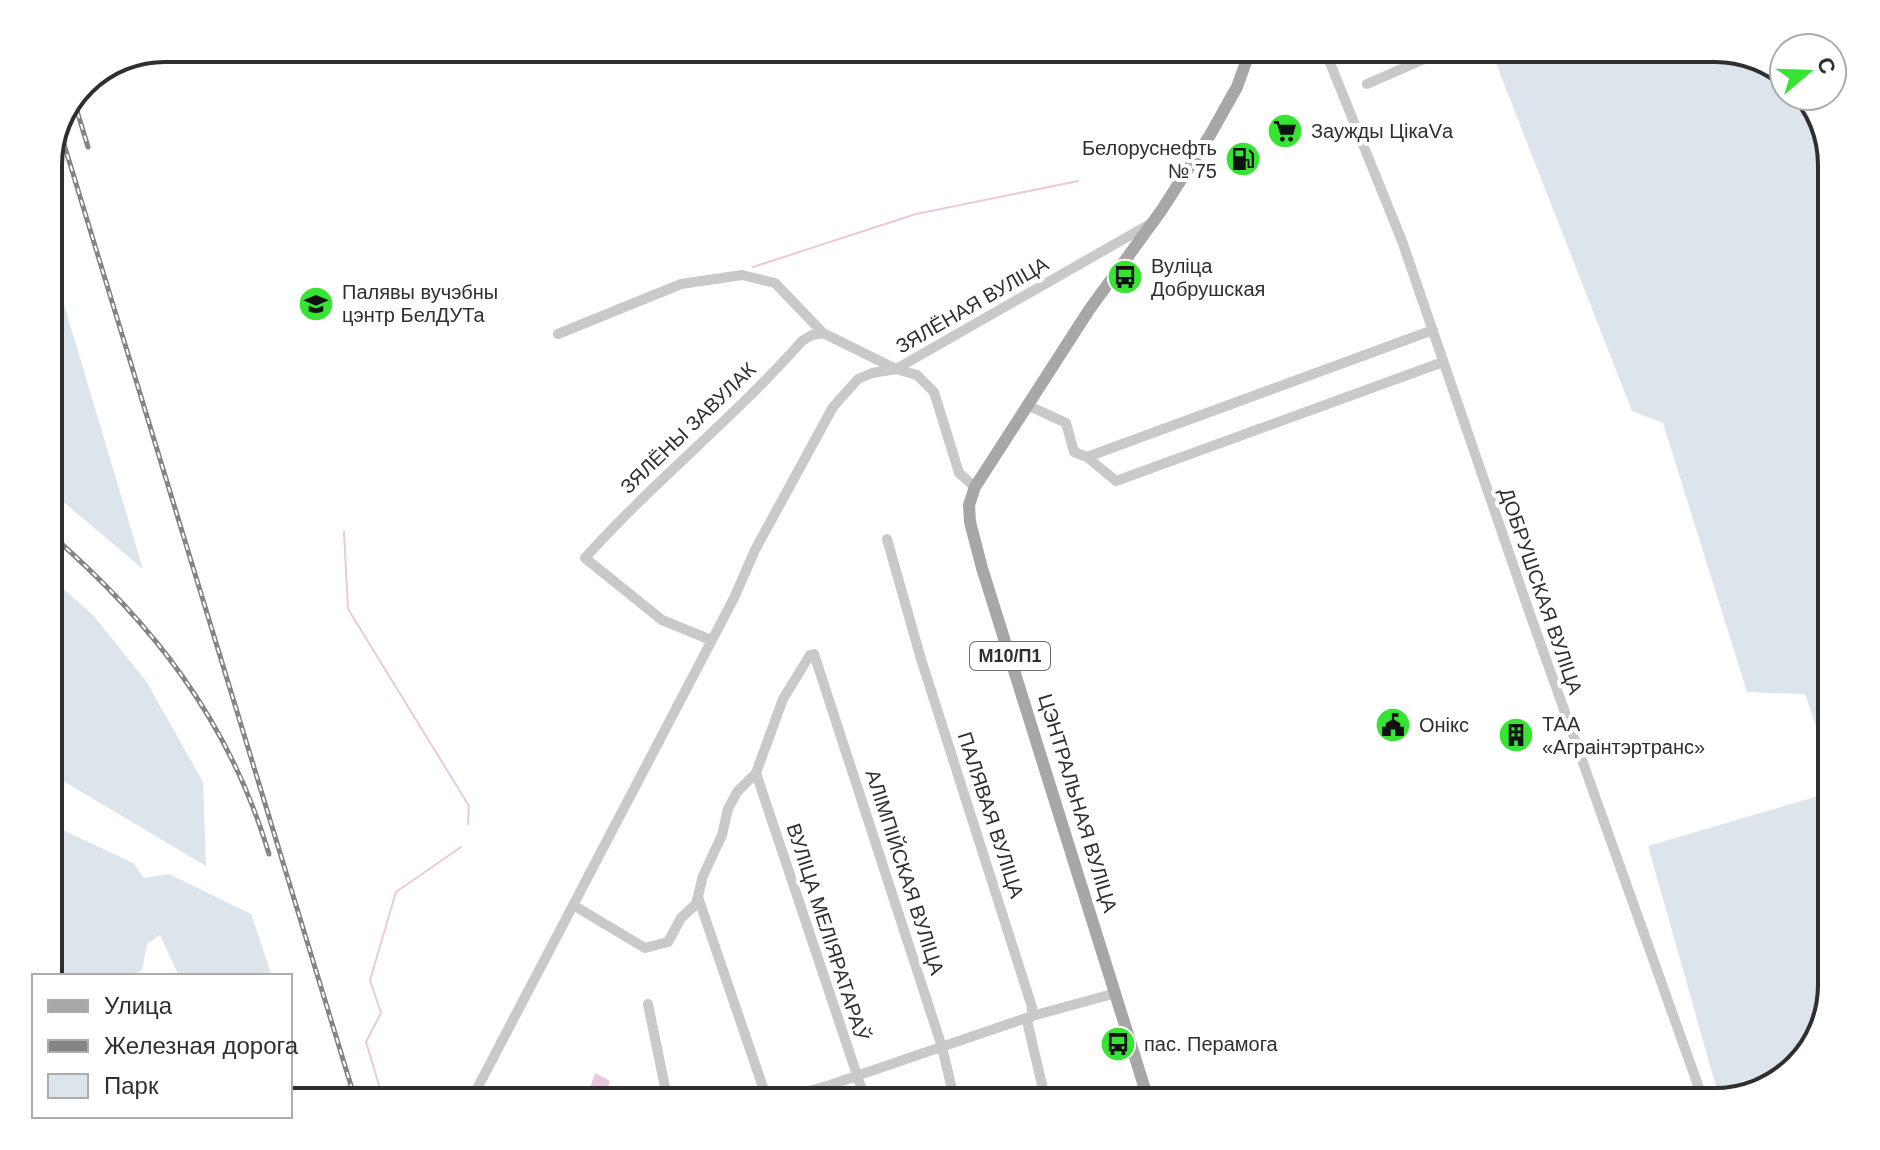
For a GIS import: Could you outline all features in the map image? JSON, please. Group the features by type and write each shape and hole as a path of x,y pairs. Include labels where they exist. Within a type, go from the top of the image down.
{"main road":[{"name":"М10/П1","path":"1153,222 1223,113 1247,62"},
{"name":"ЦЭНТРАЛЬНАЯ ВУЛІЦА","path":"1145,1088 982,568 970,522 969,505 975,487 1027,405 1089,310 1153,222"}],"street":[{"name":"ДОБРУШСКАЯ ВУЛІЦА","path":"1330,62 1402,241 1536,631 1699,1088"},
{"path":"1367,84 1417,62"},
{"name":"ЗЯЛЁНАЯ ВУЛІЦА","path":"477,1088 734,598 755,550 833,407 858,379 896,369 1153,222"},
{"path":"558,334 681,284 742,275 775,283 823,333 896,369 917,375 934,392 959,473 975,487"},
{"path":"1087,457 1433,330"},
{"name":"ЗЯЛЁНЫ ЗАВУЛАК","path":"711,640 662,620 585,558 627,510 744,401 802,341 823,333"},
{"path":"1027,405 1066,423 1074,452 1087,457 1116,481 1443,362"},
{"name":"ПАЛЯВАЯ ВУЛІЦА","path":"887,539 921,659 1032,1007 1032,1016 1027,1021 1028,1033 1042,1088"},
{"name":"АЛІМПІЙСКАЯ ВУЛІЦА","path":"756,773 783,699 810,655 814,654 942,1047 952,1088"},
{"path":"573,905 645,948 668,942 681,918 692,910 698,897 703,876 722,835 728,809 737,792 756,773"},
{"name":"ВУЛІЦА МЕЛІЯРАТАРАЎ","path":"756,773 861,1088"},
{"path":"698,897 760,1088"},
{"path":"818,1088 1032,1016 1116,993"},
{"path":"648,1004 665,1088"}],"green space":[{"path":"1495,62 1715,62 1742,65 1768,77 1768,112 1803,112 1807,119 1818,158 1818,732 1805,694 1747,692 1663,423 1632,411"},
{"path":"62,298 143,569 62,501"},
{"path":"62,587 93,615 146,681 203,782 206,866 62,780"},
{"path":"1818,796 1818,985 1815,1012 1797,1048 1768,1073 1716,1088 1648,846"},
{"path":"62,830 133,863 144,878 169,874 251,914 271,974 178,974 160,935 147,944 142,970 134,974 62,974"}],"shaded area":[{"path":"595,1073 610,1081 608,1088 590,1088"}],"waterway":[{"path":"753,267 916,214 1078,181"},
{"path":"344,532 348,609 469,806 468,824"},
{"path":"380,1088 366,1042 381,1013 370,980 396,892 461,847"}],"railway":[{"path":"77,111 88,147"},
{"path":"64,144 352,1088"},
{"path":"62,545 121,601 182,676 232,760 269,854"}],"place":[{"name":"Заужды ЦікаVа","path":"1285,131"},
{"name":"Белоруснефть № 75","path":"1243,159"},
{"name":"Вуліца Добрушская","path":"1125,277"},
{"name":"Палявы вучэбны цэнтр БелДУТа","path":"316,304"},
{"name":"Онікс","path":"1393,725"},
{"name":"ТАА «Аграінтэртранс»","path":"1516,735"},
{"name":"пас. Перамога","path":"1118,1044"}]}
